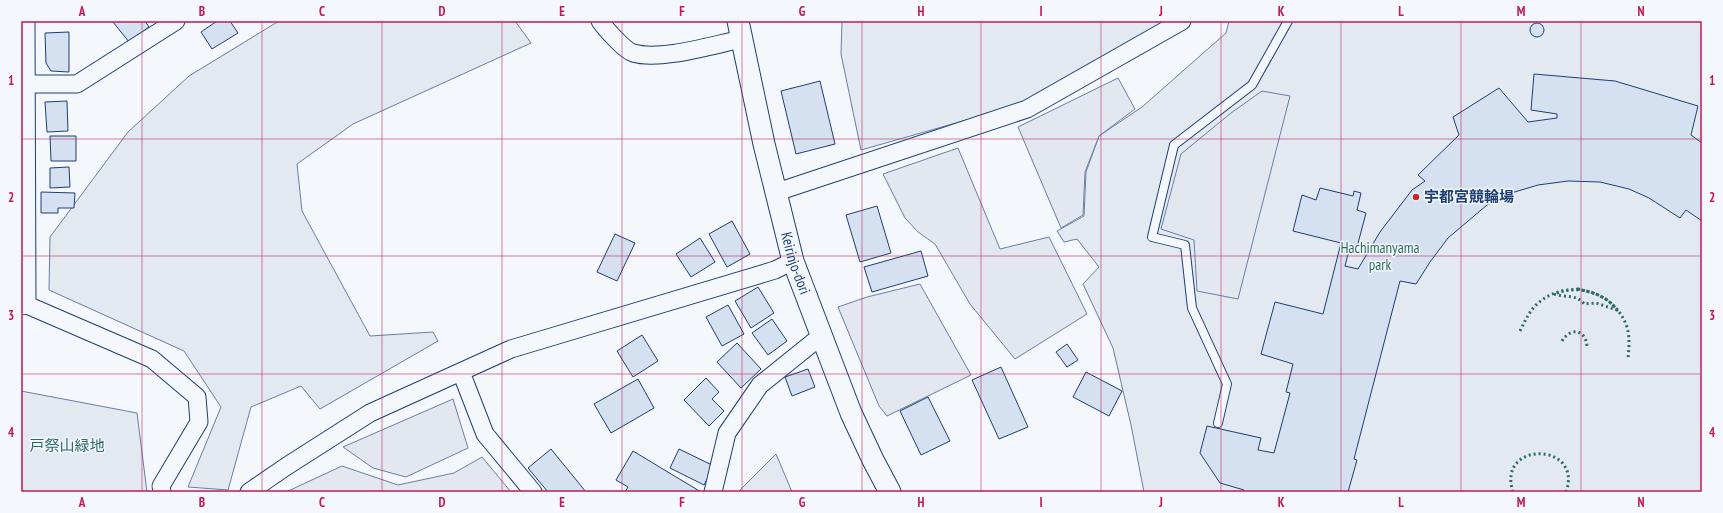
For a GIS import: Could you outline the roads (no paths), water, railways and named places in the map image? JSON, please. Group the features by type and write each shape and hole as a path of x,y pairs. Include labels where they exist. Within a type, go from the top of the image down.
{"street":[{"path":"26,21 27,84 24,306 152,359 197,396 199,422 161,486 162,492"},
{"path":"27,84 77,84 176,21"},
{"path":"600,21 606,30 631,52 658,56 740,30"},
{"path":"777,192 1026,109 1182,21"},
{"name":"Keirinjo-dori","path":"740,30 764,144 793,261 851,413 890,492"},
{"path":"249,492 370,413 512,349 775,270 793,261"},
{"path":"713,492 727,433 760,385 821,336"},
{"path":"461,372 485,434 533,492"},
{"path":"267,492 287,466"}],"lane":[{"path":"1218,423 1227,384 1192,308 1185,246 1152,237 1174,145 1252,85 1288,21"}],"place":[{"name":"宇都宮競輪場","path":"1416,197"}],"park label":[{"name":"Hachimanyama park","path":"1380,256"},
{"name":"戸祭山緑地","path":"67,446"}]}
